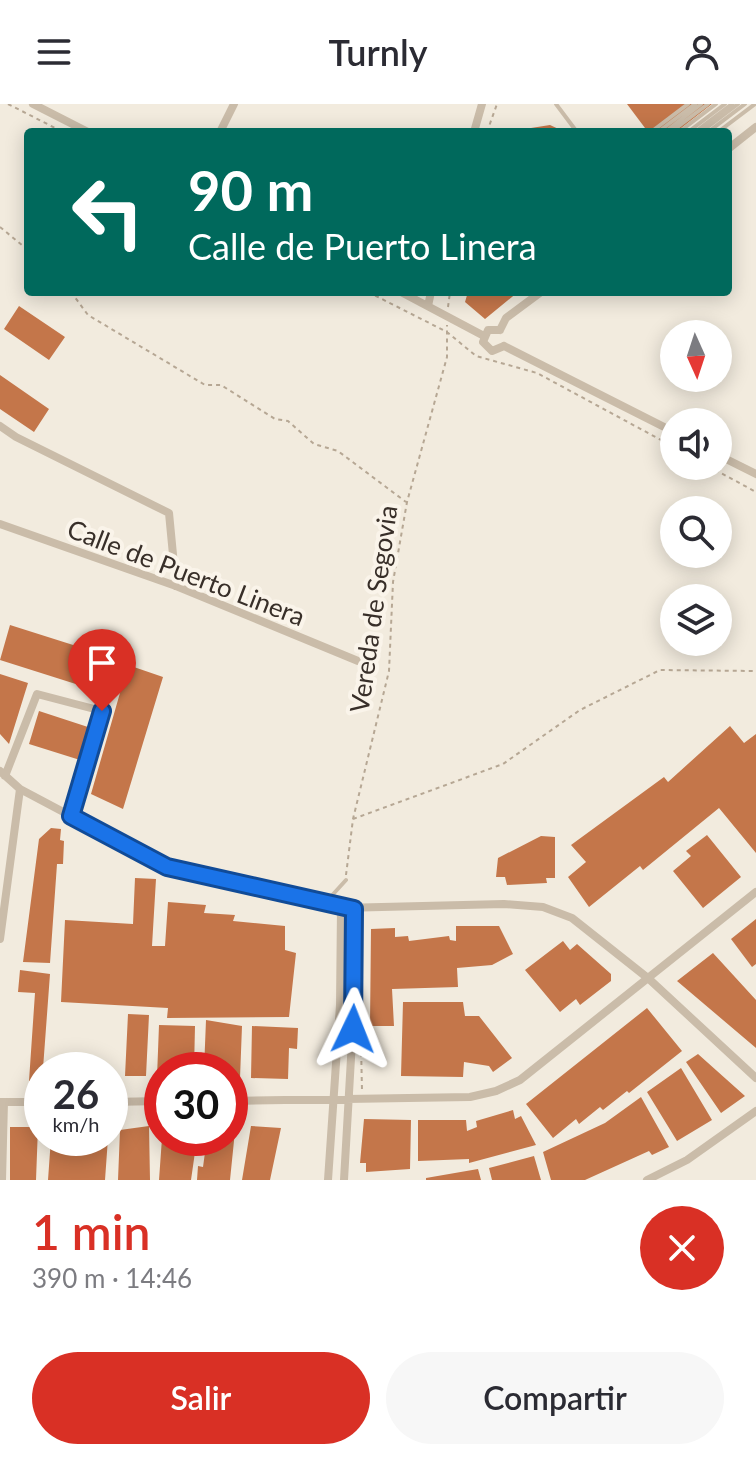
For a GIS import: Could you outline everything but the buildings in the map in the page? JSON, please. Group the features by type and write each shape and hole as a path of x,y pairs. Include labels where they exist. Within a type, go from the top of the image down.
{"street":[{"path":"33,104 80,128"},
{"path":"222,128 234,104"},
{"path":"475,128 482,104"},
{"path":"732,146 756,127"},
{"path":"409,296 484,336"},
{"path":"428,306 430,296"},
{"path":"500,330 506,318 536,296"},
{"path":"504,346 505,337 500,330 490,329 484,336 485,346 490,350 504,346 660,425"},
{"path":"0,426 16,437 169,513 176,586"},
{"path":"732,462 756,474"},
{"name":"Calle de Puerto Linera","path":"0,524 176,586 358,661"},
{"path":"71,816 102,711 37,694 3,774 20,789 167,867 341,908 543,907 572,918 649,979 756,1078"},
{"path":"0,939 20,789"},
{"path":"248,1101 470,1097 496,1091 520,1080 756,892"},
{"path":"328,1180 335,1101 341,908"},
{"path":"344,1180 350,1099 354,909"},
{"path":"2,1180 2,1102 24,1102"},
{"path":"647,1180 687,1160 756,1111"}],"lane":[{"path":"556,104 574,128"},
{"path":"656,128 688,104"},
{"path":"663,128 695,104"},
{"path":"670,128 701,104"},
{"path":"676,128 708,104"},
{"path":"684,128 716,104"},
{"path":"693,128 725,104"},
{"path":"700,128 732,104"},
{"path":"706,128 738,104"},
{"path":"713,128 745,104"},
{"path":"723,128 755,104"},
{"path":"324,904 346,880"}],"path":[{"path":"8,104 55,128"},
{"path":"488,128 497,104"},
{"path":"0,227 24,247"},
{"path":"74,296 88,315 205,385 221,385 275,419 288,421 314,444 338,451 407,502"},
{"path":"376,296 447,332 476,356 537,373 660,439"},
{"name":"Vereda de Segovia","path":"346,880 353,819 389,671 393,582 407,502 447,357 450,296"},
{"path":"732,479 756,492"},
{"path":"353,819 503,764 580,710 660,670 756,671"}],"route":[{"path":"102,711 71,816 167,867 354,909 353,1029"}]}
